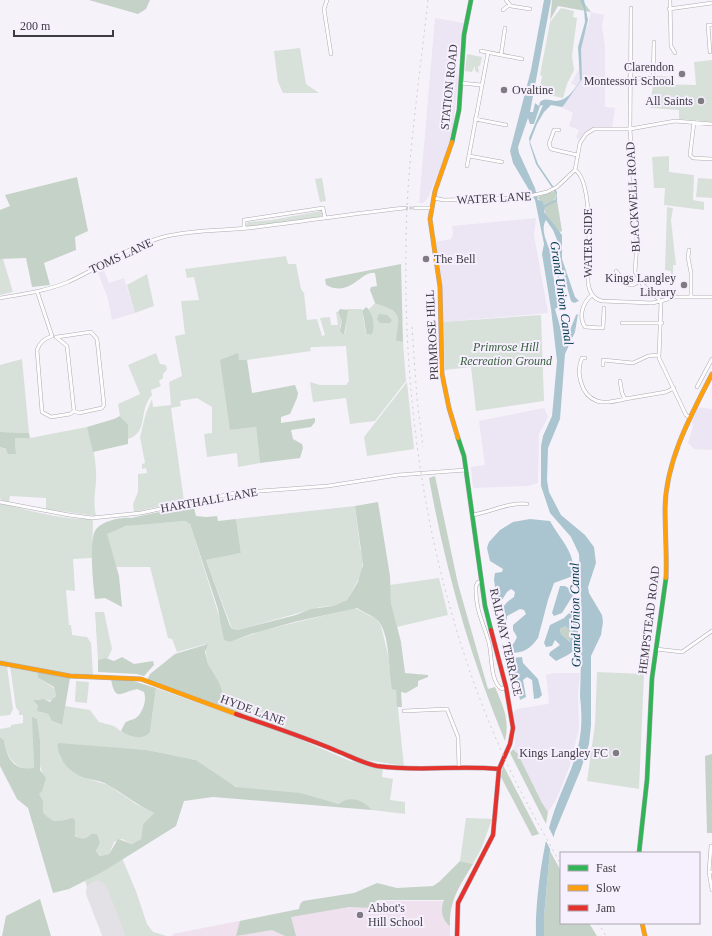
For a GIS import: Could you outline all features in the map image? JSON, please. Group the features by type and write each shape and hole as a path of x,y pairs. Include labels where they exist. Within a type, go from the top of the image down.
{"street":[{"path":"327,0 324,9 331,54"},
{"name":"STATION ROAD","path":"434,198 453,139 459,110 463,46 471,0"},
{"path":"506,0 509,5 530,9"},
{"path":"670,0 671,46 675,53"},
{"path":"670,9 712,3"},
{"path":"503,10 509,5"},
{"name":"BLACKWELL ROAD","path":"631,8 630,129 637,243 635,272 640,281"},
{"path":"710,52 708,25 712,25"},
{"path":"501,55 505,28"},
{"path":"653,79 654,42"},
{"path":"481,51 522,59"},
{"path":"467,166 488,53"},
{"path":"630,78 673,79"},
{"path":"461,83 481,86"},
{"path":"475,119 506,125"},
{"path":"575,170 577,155 583,138 590,131 598,128 630,129 675,121 712,124"},
{"path":"694,122 690,156 693,158 712,159"},
{"path":"559,130 554,128 549,144 551,149 577,155"},
{"path":"469,156 502,162"},
{"name":"WATER LANE","path":"434,198 444,200 531,197 555,188 575,170"},
{"name":"WATER SIDE","path":"575,170 582,177 588,203 588,282 592,295"},
{"name":"PRIMROSE HILL","path":"434,198 431,208 431,226 440,298 442,374 449,408 464,456 466,470"},
{"path":"244,229 244,220 323,208 325,218"},
{"name":"TOMS LANE","path":"0,298 37,291 68,282 130,251 166,236 197,232 244,229 405,208"},
{"path":"415,208 431,208"},
{"path":"689,250 688,257 691,273 691,298"},
{"path":"616,272 626,284 633,285 640,281 661,301 662,323 658,355 686,415 689,418"},
{"path":"37,291 52,336"},
{"path":"604,308 603,329 587,328 583,324 584,303 592,295 602,302 652,303 674,297 712,297"},
{"path":"622,323 662,323"},
{"path":"91,332 97,339 104,405 102,408 79,413 74,411 70,414 53,417 47,416 42,412 37,357 39,344 52,336 57,337 91,332"},
{"path":"69,335 66,344 74,411"},
{"path":"57,337 66,344"},
{"path":"604,360 633,363 648,356 658,355"},
{"path":"603,365 604,356"},
{"path":"582,358 579,368 580,378 591,397 600,402 666,392 674,388"},
{"path":"697,387 712,359"},
{"path":"708,366 712,369"},
{"name":"HEMPSTEAD ROAD","path":"639,852 647,780 650,695 666,587 667,556 665,507 668,484 684,428 712,374"},
{"path":"620,382 625,399"},
{"name":"HARTHALL LANE","path":"0,502 69,516 97,517 141,513 235,493 328,486 398,475 466,470"},
{"name":"RAILWAY TERRACE","path":"457,936 458,903 493,835 499,768 510,744 513,728 506,687 485,606 466,470"},
{"path":"472,515 518,503 527,504"},
{"path":"481,582 478,582 476,586 479,616 489,643 496,682 502,689 506,687"},
{"path":"656,649 682,652 712,630"},
{"name":"HYDE LANE","path":"0,663 70,676 141,680 338,751 362,763 403,768 499,768"},
{"path":"404,711 448,709 458,737 458,767"},
{"path":"711,846 712,890"},
{"path":"642,924 645,936"}],"shaded area":[{"path":"89,0 150,0 146,9 138,14"},
{"path":"552,0 582,0 591,12 558,6 550,20"},
{"path":"591,12 604,15 602,26 605,47 605,107 615,108 612,127 595,127 585,132 579,140 576,137 579,130 569,126 573,113 561,107 576,86 571,83 579,69 580,44 588,25"},
{"path":"435,18 464,23 457,63 458,83 453,127 444,159 428,198 423,203 419,203"},
{"path":"77,177 88,231 75,237 76,250 44,263 50,285 32,287 26,258 0,259 0,210 10,206 5,195"},
{"path":"555,191 557,195 553,202 544,205 537,197"},
{"path":"557,200 562,231 560,232 549,221 544,210 544,207"},
{"path":"536,218 534,235 548,313 443,322 435,242 451,239 453,235 452,226"},
{"path":"401,264 403,342 396,341 398,324 397,315 390,309 375,303 370,290 371,287 377,286 375,273 365,275 355,283 342,288 335,288 326,285 325,279"},
{"path":"105,266 104,270 109,283 124,278 135,313 112,320 108,299 97,270"},
{"path":"366,307 372,316 373,321 373,333 371,335 367,334 365,329 362,311"},
{"path":"340,309 348,310 344,335 340,331 342,321 338,312"},
{"path":"379,314 387,315 392,320 390,323 380,323 377,319"},
{"path":"238,353 239,360 247,360 252,393 295,385 298,393 297,398 290,414 281,417 281,423 315,418 315,422 311,427 291,430 293,439 302,444 303,448 300,458 260,463 256,427 230,430 220,360"},
{"path":"696,407 712,409 712,450 694,449 688,443 693,426 691,418"},
{"path":"544,408 548,417 539,434 538,483 528,486 473,488 471,467 485,465 479,421"},
{"path":"120,416 128,425 128,444 93,452 87,427"},
{"path":"0,432 29,433 30,438 15,438 16,454 8,454 6,449 0,447"},
{"path":"435,476 458,584 488,689 495,687 505,713 507,726 505,741 492,709 470,645 451,579 435,512 429,478"},
{"path":"206,502 202,506 194,508 196,516 217,516 218,521 236,519 241,553 206,560 230,626 232,629 238,630 296,615 311,609 333,606 347,600 358,582 363,565 355,506 378,502 390,576 391,603 401,642 405,673 428,675 428,677 418,681 418,686 406,693 401,692 402,707 397,707 396,690 392,689 387,642 381,625 376,619 357,608 294,622 251,634 230,642 224,640 218,609 190,524 185,521 126,526 107,534 119,576 122,607 105,598 95,599 92,544 95,531 98,528 106,522 117,519 131,518"},
{"path":"565,626 571,631 570,642 561,634 560,629"},
{"path":"208,644 205,652 208,664 219,682 224,696 240,713 147,680 150,674 175,654"},
{"path":"122,657 134,664 153,661 154,665 144,676 137,674 98,672 98,660 106,658 114,661"},
{"path":"37,672 70,678 62,725 52,721 48,714 37,711 38,706 33,700 44,699 50,702 56,696 54,687 38,678"},
{"path":"555,673 580,673 578,693 579,728 570,766 556,800 548,812 518,754 513,749 515,743 514,712 516,709 548,704 546,675"},
{"path":"111,679 133,681 156,688 150,732 147,735 136,737 121,731 125,723 136,718 141,712 145,702 144,692 137,689 117,694 114,691"},
{"path":"32,717 37,719 40,740 40,770 46,778 42,791 39,794 43,801 43,812 50,819 56,821 72,818 75,820 75,836 77,837 84,838 91,834 97,834 100,843 96,851 100,856 109,854 118,839 132,844 141,839 143,824 154,813 105,783 82,777 72,771 61,759 58,743 147,750 196,760 236,787 300,793 339,804 343,801 352,799 361,801 372,810 213,797 184,801 176,826 104,871 69,889 53,893 28,808 17,799 0,766 0,737 4,740 9,758 12,762 21,767 34,768"},
{"path":"513,749 518,754 548,812 546,824 510,753"},
{"path":"712,754 712,833 707,833 705,756"},
{"path":"503,765 539,834 532,836 501,777"},
{"path":"550,851 560,869 560,924 590,924 597,936 544,936 544,916"},
{"path":"460,861 473,864 453,901 450,926 445,921 442,914 444,900 377,900 375,908 349,907 291,917 296,936 285,936 272,930 236,936 240,921 299,909 300,904 303,901 354,893 377,883 397,888 433,886"},
{"path":"40,899 51,936 2,936 6,916"},
{"name":"Abbot's Hill School","path":"453,900 450,905 450,936 173,936 172,934 290,911 367,901"}],"green space":[{"path":"561,8 574,11 573,17 577,18 572,56 574,70 567,84 563,98 539,93 542,76 540,75 550,22"},
{"path":"300,48 306,84 319,93 283,93 278,82 274,51"},
{"path":"467,54 482,57 480,66 478,66 479,73 475,71 475,66 472,72 465,71"},
{"path":"712,60 712,122 679,119 679,110 650,108 653,84 696,85 694,62"},
{"path":"669,156 669,172 694,175 693,200 704,202 704,210 664,205 665,188 654,188 652,157"},
{"path":"322,178 326,201 320,202 315,179"},
{"path":"698,178 712,179 712,198 696,197"},
{"path":"667,207 673,208 671,220 676,265 673,265 673,280 671,279 671,271 665,270"},
{"path":"321,211 323,215 319,217 249,227 245,226 248,222 272,220"},
{"path":"286,256 288,264 296,264 301,289 304,293 307,320 317,319 322,336 325,335 320,318 330,317 331,325 338,325 336,312 338,312 342,321 340,327 345,334 347,309 362,309 365,330 369,335 371,335 372,317 369,309 375,303 388,308 397,315 399,324 396,341 403,342 406,381 375,421 350,424 346,398 313,402 310,382 320,385 346,385 349,381 346,346 313,347 310,348 311,351 239,361 237,353 230,430 256,427 260,463 238,467 237,453 207,457 204,434 212,433 212,407 197,398 180,401 181,406 171,408 184,501 134,512 133,504 138,492 138,474 147,473 146,468 142,469 142,464 145,463 140,437 146,413 152,399 153,407 171,405 169,382 182,376 175,336 185,334 181,301 199,300 194,277 187,278 185,269"},
{"path":"0,259 3,259 13,292 0,295"},
{"path":"147,274 154,306 135,313 127,285"},
{"name":"Primrose Hill Recreation Ground","path":"541,315 544,401 476,411 471,367 445,370 443,322"},
{"path":"156,353 160,364 166,365 167,370 163,374 163,378 159,381 161,386 151,390 152,395 145,407 139,432 128,439 126,426 124,420 120,416 118,404 140,394 128,365"},
{"path":"22,359 29,433 0,432 0,365"},
{"path":"407,382 414,449 367,456 364,437"},
{"path":"87,427 93,447 95,461 96,475 94,503 96,516 46,509 46,498 10,496 9,503 0,499 0,447 16,454 15,438 30,438"},
{"path":"0,503 58,516 93,519 92,558 73,559 75,591 66,590 69,625 71,625 72,635 87,637 91,643 93,675 71,675 0,662"},
{"path":"355,506 363,560 361,575 347,600 333,606 320,607 238,630 232,629 206,560 241,553 236,519"},
{"path":"185,521 190,524 227,641 230,642 265,630 355,608 376,619 381,626 389,659 391,685 396,690 404,766 353,758 325,743 240,713 224,696 219,682 208,664 206,644 177,652 172,639 168,638 150,567 116,567 107,534 131,525"},
{"path":"439,578 448,615 397,627 391,603 390,585"},
{"path":"95,612 104,612 112,649 108,658 98,660"},
{"path":"0,665 7,666 13,709 10,715 0,716"},
{"path":"10,666 37,672 38,678 54,688 56,696 53,701 42,699 33,700 38,706 40,712 48,714 52,721 61,725 65,706 90,710 99,722 114,726 122,732 150,732 156,688 295,737 350,761 383,767 382,777 393,779 390,800 405,802 405,814 372,810 369,807 339,804 294,793 240,788 231,784 196,760 147,750 58,744 61,759 76,773 82,777 108,785 136,804 154,813 143,824 141,839 132,844 122,839 114,842 109,854 101,856 96,851 100,843 91,834 86,838 79,838 76,836 68,819 64,821 54,821 48,818 43,812 43,801 38,794 43,775 39,763 40,740 36,717 33,731 34,769 27,769 17,765 13,762 7,752 4,740 0,737 0,729 23,723 23,715 19,715 19,711 16,708"},
{"name":"Kings Langley FC","path":"597,672 644,674 639,789 587,781 595,724"},
{"path":"76,681 89,682 87,703 75,702"},
{"path":"466,818 492,819 482,847 473,864 460,861"},
{"path":"122,858 136,891 147,924 153,932 167,936 104,936 85,881"}],"water":[{"name":"Grand Union Canal","path":"544,0 551,0 530,112 533,112 535,103 539,106 540,102 544,100 559,101 567,97 575,88 580,81 578,47 585,22 584,9 580,0 584,0 588,20 581,49 582,79 562,107 551,105 544,112 537,124 530,142 538,164 557,192 557,195 557,201 545,207 544,212 562,235 562,259 575,297 579,301 574,303 571,301 559,259 559,277 564,300 561,305 555,309 561,330 568,332 576,315 578,314 575,332 565,354 560,419 548,448 547,480 549,492 561,515 585,535 594,547 596,563 588,587 589,593 602,615 603,622 601,635 591,656 591,725 589,744 581,769 555,832 550,851 544,916 544,936 536,936 538,893 542,862 551,821 574,762 581,733 580,697 582,624 579,554 571,537 550,513 541,486 541,446 543,436 552,416 557,361 551,309 542,254 544,244 535,200 513,163 510,151 531,70","holes":["543,105 529,138 536,164 557,195 555,200 544,205 542,201 538,200 535,188 519,153 518,147 528,118 530,124 534,124 540,106","546,220 553,230 559,245 555,265 562,295 560,299 556,295 550,251 544,231 544,224"]},
{"path":"530,519 550,521 570,553 573,576 554,583 538,638 535,642 523,651 511,653 509,648 517,637 513,630 513,625 526,614 524,610 520,609 507,616 505,634 502,634 502,609 508,601 514,597 515,592 511,589 502,600 496,595 494,579 495,573 502,572 503,569 490,561 487,548 489,542 500,530 513,522"},
{"path":"560,586 565,586 575,592 562,613 554,616 552,613"},
{"name":"Grand Union Canal","path":"578,611 579,615 579,625 575,648 567,656 556,661 549,655 550,652 560,645 555,640 552,646 546,647 544,643 550,625 564,618 570,612","holes":["565,626 571,631 570,642 561,634 560,629"]},
{"path":"522,657 523,663 538,679 542,695 539,698 534,699 532,680 527,677 523,680 526,697 520,700 511,658"}],"pier":[{"path":"548,826 555,840 552,853 545,839"}],"runway":[{"path":"97,892 114,936"}],"tunnel":[{"path":"405,208 415,208"}],"railway":[{"path":"428,0 408,188 406,250 410,384 418,452 429,518 444,584 463,649 485,713 512,774 560,863"},
{"path":"412,327 417,399 423,447"},
{"path":"599,924 606,936"}],"traffic: fast":[{"path":"452,142 459,110 464,35 471,0"},
{"path":"458,438 464,456 485,606 491,630"},
{"path":"639,852 647,780 652,678 666,578"}],"traffic: slow":[{"path":"452,142 435,191 430,219 440,287 442,374 449,408 458,438"},
{"path":"666,578 666,490 681,438 712,374"},
{"path":"0,663 70,676 141,679 236,714"},
{"path":"642,924 645,936"}],"traffic: jam":[{"path":"457,936 458,903 493,835 499,769 510,744 513,728 506,687 491,630"},
{"path":"236,714 300,736 372,765 392,768 499,769"}],"place":[{"name":"Clarendon Montessori School","path":"682,74"},
{"name":"Ovaltine","path":"504,90"},
{"name":"All Saints","path":"701,101"},
{"name":"The Bell","path":"426,259"},
{"name":"Kings Langley Library","path":"684,285"},
{"name":"Kings Langley FC","path":"616,753"},
{"name":"Abbot's Hill School","path":"360,915"}]}
